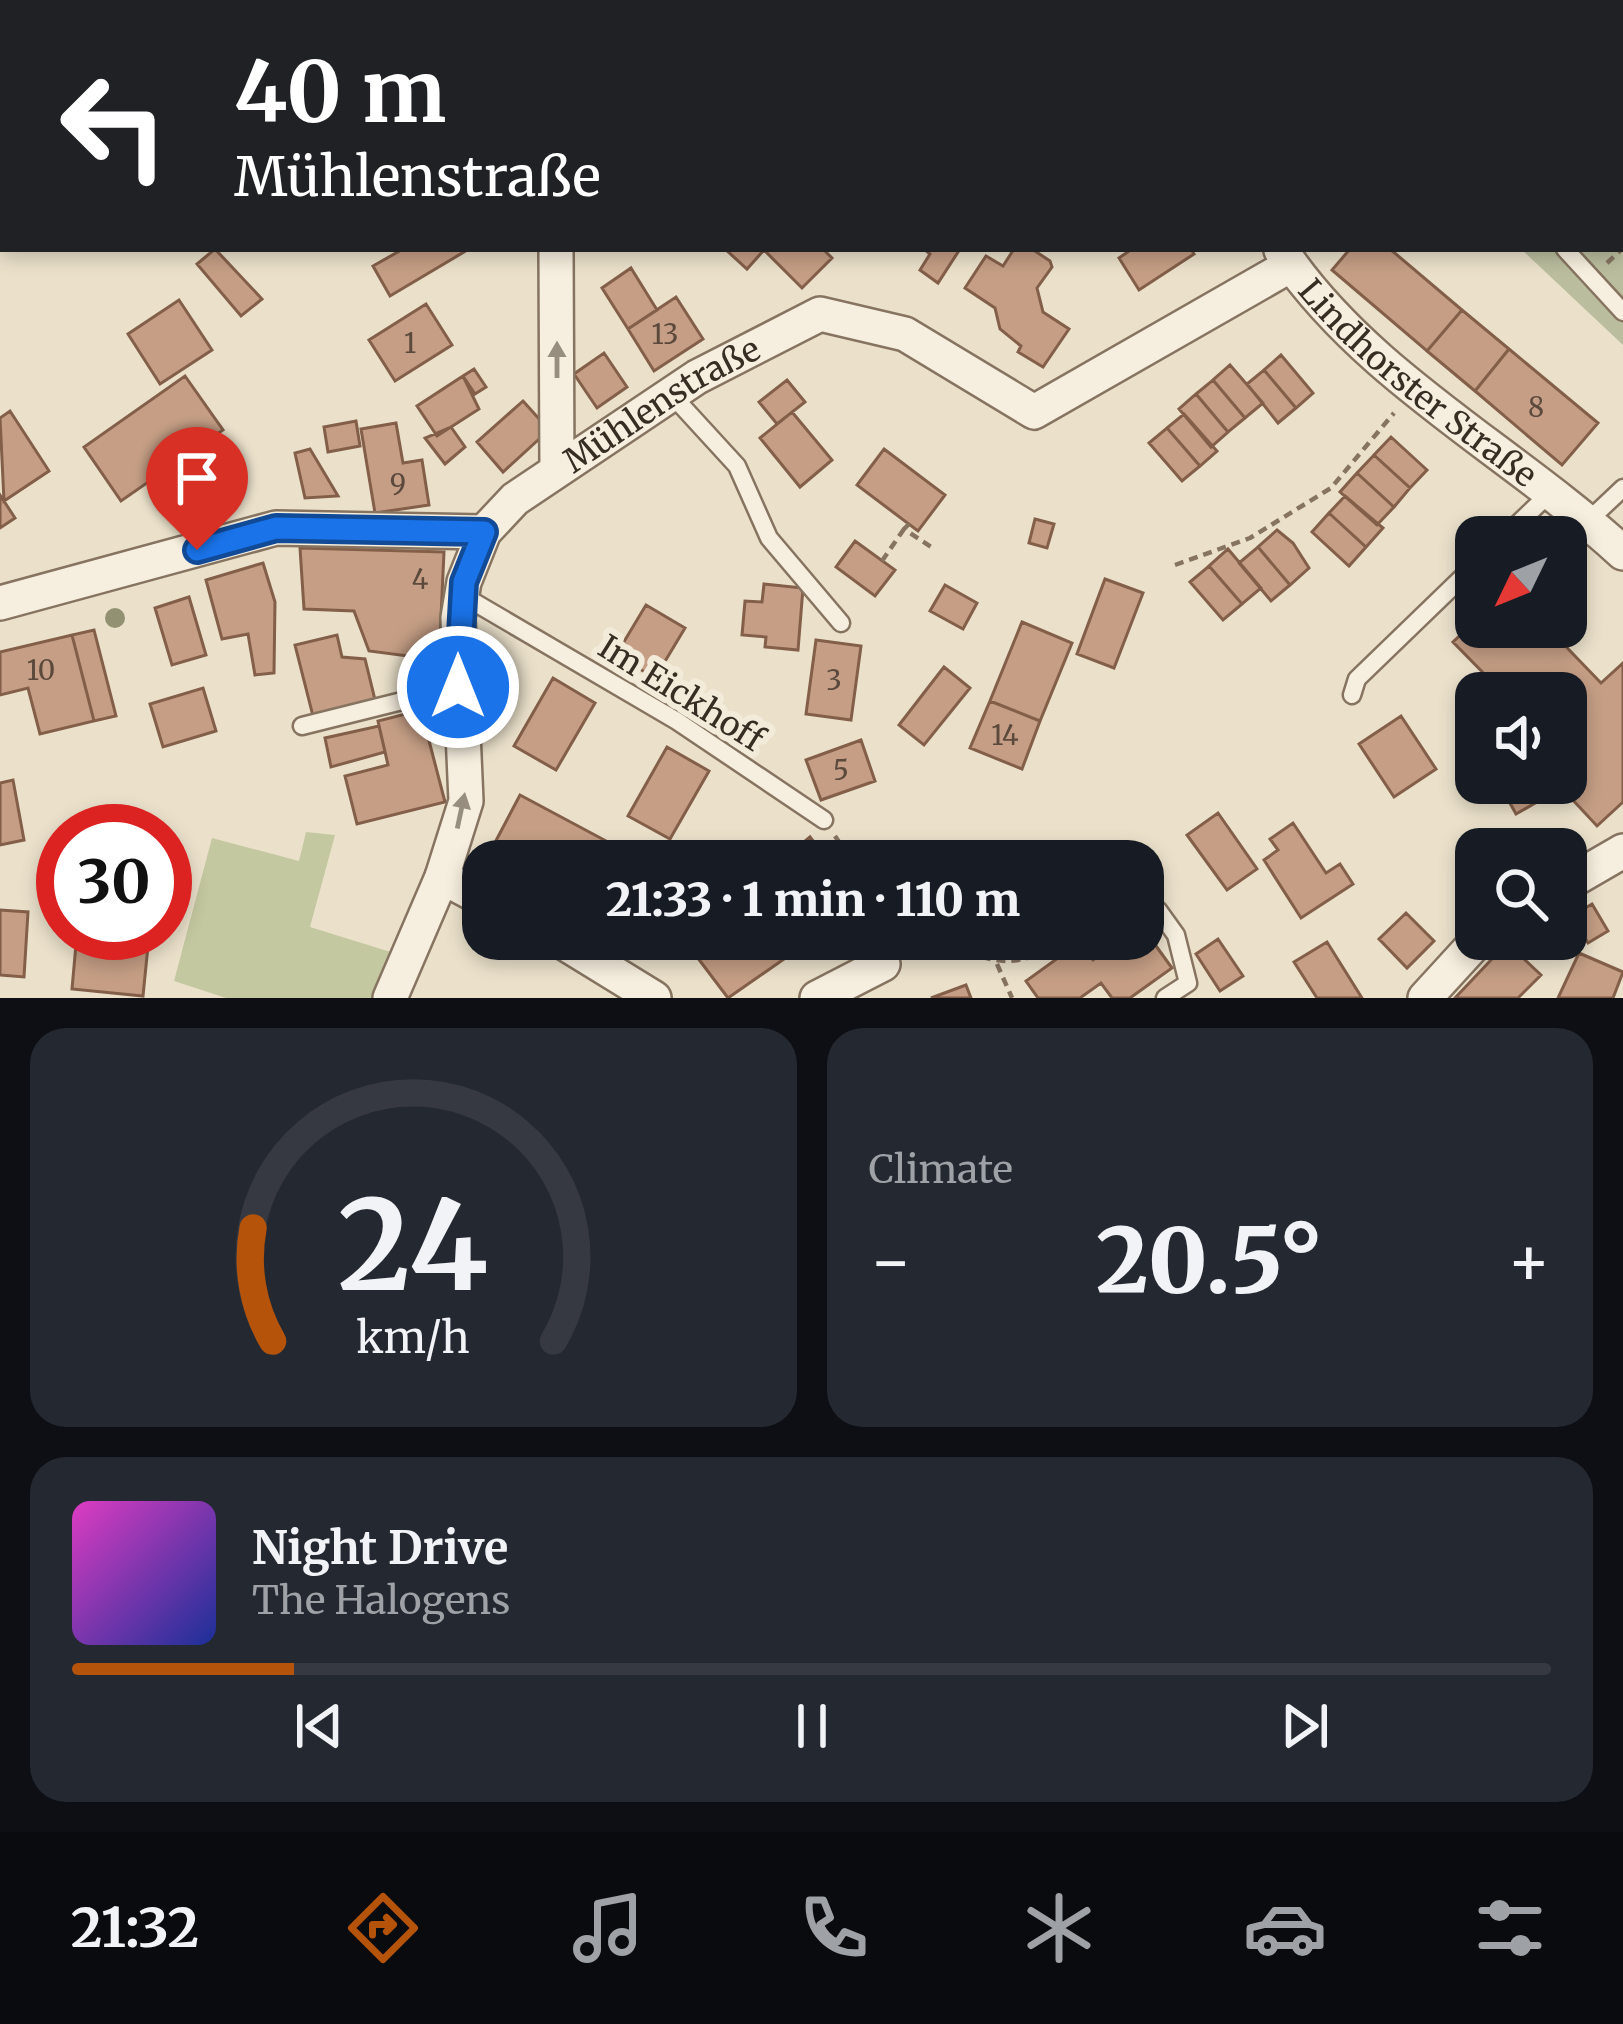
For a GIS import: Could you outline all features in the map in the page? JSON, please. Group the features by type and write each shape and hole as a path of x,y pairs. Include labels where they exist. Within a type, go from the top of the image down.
{"street":[{"path":"556,252 557,470"},
{"name":"Mühlenstraße","path":"484,532 515,499 671,394 820,314 905,334 1034,412 1285,257"},
{"name":"Lindhorster Straße","path":"1285,257 1325,305 1623,553"},
{"path":"0,603 276,528 484,532 462,595 458,687 466,801 442,877 390,998"},
{"path":"1587,872 1623,851"},
{"path":"442,877 462,888"},
{"path":"592,960 654,998"},
{"path":"1424,998 1460,960"},
{"path":"817,998 883,964"}],"lane":[{"path":"1568,252 1623,312"},
{"path":"671,394 737,466 769,538 841,623"},
{"path":"1588,521 1623,488"},
{"path":"1526,516 1551,492"},
{"path":"1352,695 1357,679 1455,584"},
{"name":"Im Eickhoff","path":"462,595 677,721 824,820"},
{"path":"302,726 458,687"},
{"path":"1164,918 1176,935 1188,982 1165,998"}],"path":[{"path":"1175,565 1250,538 1331,488 1418,386"},
{"path":"882,561 906,526 931,547"},
{"path":"824,820 838,840"},
{"path":"883,964 943,943 997,964 1017,960"},
{"path":"997,964 1012,998"}],"green space":[{"path":"1524,252 1623,252 1623,345"},
{"path":"306,832 335,835 310,927 394,953 376,998 226,998 174,981 180,960 192,960 192,913 212,838 299,861"}],"building":[{"path":"218,252 262,299 241,316 197,264"},
{"path":"398,252 464,252 390,296 373,266"},
{"path":"728,252 762,252 747,269"},
{"path":"766,252 826,252 832,258 802,288"},
{"path":"958,252 938,283 920,270 930,254"},
{"path":"1012,252 1036,252 1050,261 1052,267 1037,288 1043,312 1069,329 1043,367 1018,352 1021,346 1000,329 995,308 965,288 986,256 1003,266"},
{"path":"1128,252 1194,254 1139,290 1119,258"},
{"path":"1347,252 1394,252 1462,310 1427,351 1332,270"},
{"path":"631,268 657,310 628,329 602,288"},
{"path":"676,297 703,339 654,371 628,329"},
{"path":"179,300 212,350 160,384 128,334"},
{"path":"426,304 452,345 395,381 369,340"},
{"path":"1462,310 1509,349 1475,391 1427,351"},
{"path":"1509,349 1598,423 1562,465 1475,391"},
{"path":"604,353 627,387 597,408 574,374"},
{"path":"1281,355 1313,393 1296,408 1264,370"},
{"path":"1230,365 1263,403 1245,418 1213,380"},
{"path":"474,369 486,387 475,394 463,376"},
{"path":"1264,370 1296,408 1278,423 1247,384"},
{"path":"185,376 223,430 121,501 84,447"},
{"path":"463,376 479,409 437,436 417,406"},
{"path":"787,380 805,402 777,424 759,402"},
{"path":"1213,380 1245,418 1228,432 1196,394"},
{"path":"1196,394 1228,432 1211,447 1179,409"},
{"path":"523,401 549,430 503,472 477,442"},
{"path":"10,411 49,471 4,501 0,418"},
{"path":"792,412 832,460 800,487 760,438"},
{"path":"1184,414 1217,451 1200,466 1167,428"},
{"path":"356,421 360,446 328,452 324,427"},
{"path":"396,423 403,463 422,460 429,505 375,513 361,429"},
{"path":"451,427 465,447 445,464 425,438"},
{"path":"1167,428 1200,466 1182,481 1149,443"},
{"path":"1391,437 1427,470 1410,488 1374,455"},
{"path":"310,449 338,496 305,498 295,453"},
{"path":"884,449 945,495 918,531 857,485"},
{"path":"1374,455 1410,488 1394,507 1357,473"},
{"path":"1357,473 1394,507 1377,525 1340,492"},
{"path":"0,495 15,518 0,528"},
{"path":"1345,496 1383,528 1366,547 1329,513"},
{"path":"1329,513 1366,547 1349,566 1312,532"},
{"path":"1035,519 1054,524 1047,548 1029,543"},
{"path":"1277,530 1293,543 1309,568 1290,585 1258,547"},
{"path":"855,541 895,570 875,596 836,567"},
{"path":"1258,547 1290,585 1271,601 1239,563"},
{"path":"300,548 444,552 439,660 369,651 354,611 304,609"},
{"path":"1228,549 1261,588 1242,604 1209,566"},
{"path":"263,563 275,602 274,673 255,675 248,634 222,639 206,580"},
{"path":"1209,566 1242,604 1223,620 1190,582"},
{"path":"1105,579 1143,593 1114,668 1077,654"},
{"path":"764,584 803,588 798,650 765,647 766,637 742,635 745,601 762,602"},
{"path":"945,585 977,603 963,629 930,611"},
{"path":"189,597 206,655 172,665 155,608"},
{"path":"646,605 685,628 655,678 616,655"},
{"path":"1022,622 1072,643 1040,721 990,701"},
{"path":"94,630 116,716 94,721 72,635"},
{"path":"72,635 94,721 40,734 28,688 0,695 0,652"},
{"path":"337,635 342,657 365,659 376,704 314,720 295,645"},
{"path":"816,640 861,646 851,720 806,714"},
{"path":"1459,648 1567,648 1601,683 1623,663 1623,802 1597,826 1577,804 1587,804 1587,672 1482,672"},
{"path":"944,667 970,688 924,745 899,725"},
{"path":"553,678 595,703 556,770 514,746"},
{"path":"203,688 216,731 163,747 150,704"},
{"path":"990,701 1040,721 1022,769 970,748"},
{"path":"421,710 445,802 357,824 345,776 388,765 378,721"},
{"path":"1401,716 1436,769 1394,797 1359,744"},
{"path":"379,726 385,752 331,767 325,738"},
{"path":"861,740 875,781 821,800 806,760"},
{"path":"667,747 709,771 670,839 628,816"},
{"path":"13,780 24,840 0,845 0,783"},
{"path":"520,795 604,840 496,840"},
{"path":"1510,804 1534,804 1516,814"},
{"path":"1218,813 1257,869 1227,890 1187,835"},
{"path":"1293,823 1326,873 1340,864 1353,884 1301,918 1264,860 1278,850 1270,839"},
{"path":"1592,904 1608,931 1588,943 1587,941 1587,907"},
{"path":"0,910 28,912 24,977 0,975"},
{"path":"1406,913 1434,941 1407,968 1379,939"},
{"path":"1218,939 1243,976 1220,991 1196,954"},
{"path":"1327,942 1362,998 1317,998 1294,962"},
{"path":"1587,956 1623,972 1613,998 1558,998 1576,960"},
{"path":"1164,957 1172,968 1130,998 1112,998 1101,983 1080,998 1038,998 1026,981 1055,960"},
{"path":"75,960 147,960 143,996 72,989"},
{"path":"699,960 783,960 728,998"},
{"path":"1491,960 1525,960 1541,975 1518,998 1455,998"},
{"path":"966,985 971,998 931,998"}],"route":[{"path":"197,550 276,528 484,532 464,582 458,618 458,687"}]}
